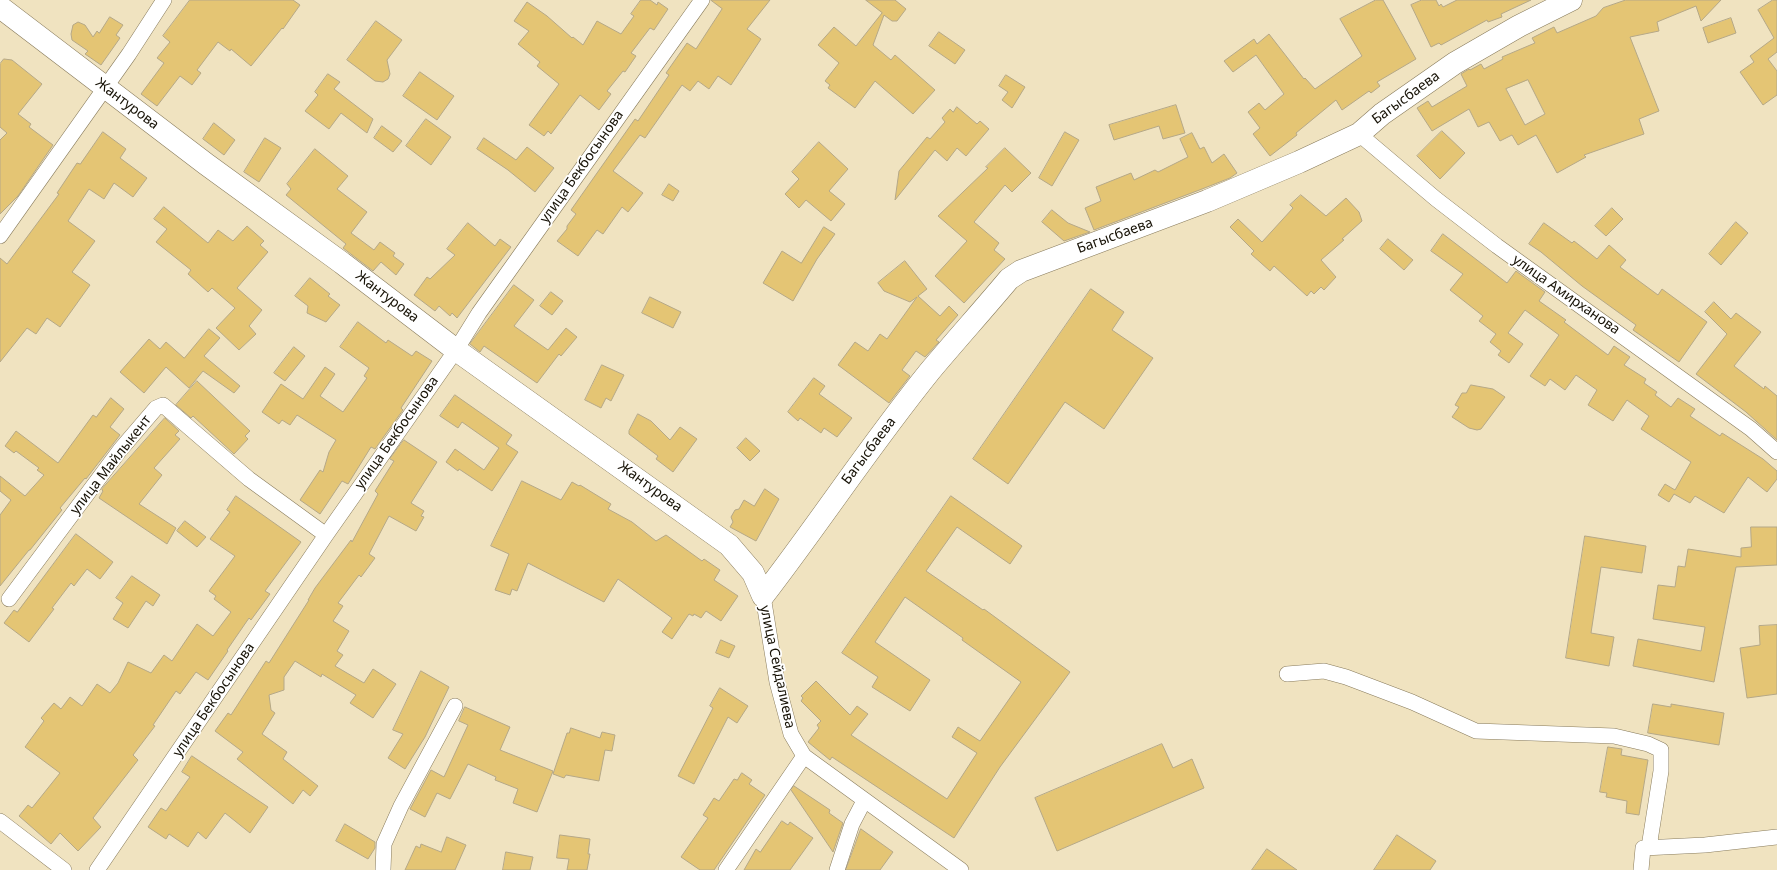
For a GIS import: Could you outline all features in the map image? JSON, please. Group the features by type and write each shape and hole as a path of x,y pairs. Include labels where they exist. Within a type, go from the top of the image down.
{"street":[{"path":"0,236 104,87 129,54 164,0"},
{"name":"улица Бекбосынова","path":"98,870 326,535 456,350 479,312 702,0"},
{"name":"Багысбаева","path":"763,596 841,487 930,371 1009,279 1021,271 1108,240 1207,201 1299,162 1359,134 1382,114 1455,63 1519,26 1571,0"},
{"name":"Жантурова","path":"0,7 104,87 342,263 456,350 729,545 753,573 763,596"},
{"name":"улица Амирханова","path":"1359,134 1436,200 1497,246 1751,429 1777,452"},
{"name":"улица Майлыкент","path":"9,599 120,450 156,408 163,405 250,480 326,535"},
{"name":"улица Сейдалиева","path":"763,596 777,682 790,734 804,756 961,870"},
{"path":"1287,674 1324,671 1346,677 1412,702 1476,731 1614,736 1648,744 1661,750 1661,771 1649,847"},
{"path":"383,870 384,844 401,806 455,706"},
{"path":"726,870 804,756"},
{"path":"837,870 852,824 864,801"},
{"path":"0,821 64,870"},
{"path":"1641,870 1643,848 1705,846 1777,837"}],"building":[{"path":"190,0 293,0 300,5 283,29 282,28 251,66 231,49 230,51 218,42 197,70 201,73 192,85 180,76 157,106 141,94 164,63 157,58 170,42 163,36"},
{"path":"641,0 650,0 657,5 658,2 668,9 654,30 650,28 631,53 636,56 625,72 623,71 607,91 611,94 599,110 580,95 551,134 548,131 544,136 529,125 559,84 537,66 540,62 518,44 529,31 514,21 527,2 583,45 597,21 621,34 634,16 631,14"},
{"path":"711,0 770,0 747,29 761,39 731,85 718,76 709,89 698,81 690,91 682,85 645,138 640,135 613,171 643,193 628,212 622,207 603,234 597,230 578,256 557,241 567,229 567,226 576,214 571,210 635,119 638,121 669,75 666,73 687,43 696,49 722,9"},
{"path":"866,0 895,0 906,9 897,21 892,21 884,15 873,45 891,60 895,55 935,90 913,114 875,81 855,108 828,88 830,85 825,81 839,63 818,45 834,27 856,46 882,13"},
{"path":"1376,0 1383,0 1416,59 1377,82 1380,86 1371,93 1369,91 1342,110 1336,100 1296,133 1297,135 1270,156 1253,134 1260,128 1248,112 1259,103 1265,110 1284,94 1256,55 1233,72 1224,61 1254,39 1257,44 1269,34 1304,79 1305,78 1315,89 1362,56 1340,19"},
{"path":"1422,0 1436,0 1439,6 1441,4 1443,7 1457,0 1531,0 1501,14 1502,17 1488,22 1487,20 1441,45 1439,43 1431,47 1411,5"},
{"path":"1626,0 1721,0 1701,21 1696,6 1657,22 1659,31 1630,37 1659,111 1639,119 1644,134 1584,155 1586,157 1557,173 1536,135 1518,145 1512,135 1500,141 1489,122 1478,127 1469,109 1432,131 1417,108 1428,101 1432,107 1467,86 1461,74 1469,69 1470,70 1481,64 1484,69 1503,59 1502,57 1535,43 1532,38 1554,27 1557,33 1596,16 1603,8","holes":["1528,80 1545,114 1525,125 1506,89"]},
{"path":"1773,0 1777,0 1777,52 1768,59 1777,71 1777,95 1763,105 1740,72 1754,62 1750,56 1774,38 1758,10"},
{"path":"110,17 123,25 116,35 120,38 101,65 85,54 88,51 72,40 71,34 73,25 78,22 85,25 93,37 97,31 99,33"},
{"path":"1731,18 1736,33 1708,43 1703,28"},
{"path":"376,21 402,40 387,60 390,74 388,79 383,82 375,81 347,60"},
{"path":"939,32 965,50 955,64 929,46"},
{"path":"4,59 12,60 42,84 18,114 31,124 29,127 53,145 18,196 0,214 0,140 7,133 0,127 0,64"},
{"path":"420,72 454,96 437,120 403,96"},
{"path":"328,74 340,82 334,89 373,119 367,133 341,113 329,129 305,111 318,95 315,92"},
{"path":"1006,75 1025,87 1012,108 1002,100 1008,92 999,86"},
{"path":"1176,105 1185,133 1163,139 1159,126 1114,140 1109,125"},
{"path":"957,107 977,124 980,121 989,129 966,156 957,148 947,161 935,150 895,200 899,171 927,137 930,139 945,122 942,118 950,109 953,112"},
{"path":"426,119 451,137 431,165 406,146"},
{"path":"214,123 235,140 224,155 203,139"},
{"path":"382,126 402,141 393,152 374,138"},
{"path":"1442,131 1465,153 1440,179 1417,156"},
{"path":"103,132 126,149 120,158 147,178 133,197 114,183 104,199 89,189 68,221 95,241 72,272 90,285 60,327 47,318 36,334 27,328 0,362 0,258 7,264 59,194 57,193 77,163 80,164"},
{"path":"1065,132 1079,140 1052,186 1039,178"},
{"path":"1192,133 1200,149 1204,147 1212,163 1224,154 1237,173 1230,178 1094,230 1085,208 1101,201 1096,187 1131,173 1134,180 1155,170 1158,172 1188,157 1180,139"},
{"path":"265,138 281,148 259,182 244,172"},
{"path":"484,138 516,160 527,147 554,168 535,192 508,170 477,149"},
{"path":"819,142 848,169 829,191 845,204 831,221 806,200 799,208 785,194 799,179 792,172"},
{"path":"1005,148 1031,173 1012,192 1005,185 974,222 999,243 994,250 1005,259 964,303 935,276 967,241 938,216 988,168 986,167"},
{"path":"315,149 348,176 337,189 367,212 351,233 374,250 380,242 395,253 393,256 404,264 396,275 381,262 373,271 343,248 346,244 286,195 291,189 287,184"},
{"path":"669,184 679,191 673,201 662,195"},
{"path":"1301,195 1326,216 1346,198 1359,212 1362,221 1342,239 1344,240 1321,260 1336,277 1324,290 1321,287 1314,294 1311,291 1307,296 1274,266 1270,271 1251,254 1254,251 1230,227 1238,219 1262,242 1293,208 1290,205"},
{"path":"164,207 208,243 218,230 233,241 247,226 264,241 260,245 268,252 237,288 262,310 249,326 256,334 239,350 216,328 235,308 212,288 208,292 188,274 191,270 156,242 167,229 154,219"},
{"path":"1612,208 1623,219 1606,236 1595,226"},
{"path":"1052,210 1068,223 1090,232 1064,241 1042,222"},
{"path":"1736,222 1748,233 1721,265 1709,254"},
{"path":"468,223 495,246 500,239 511,247 457,318 452,313 450,316 439,306 435,311 414,295 427,277 430,279 455,255 447,249"},
{"path":"1544,223 1572,243 1574,241 1597,259 1609,245 1626,260 1620,267 1658,295 1662,289 1707,322 1679,362 1633,330 1636,325 1582,286 1529,244"},
{"path":"824,227 835,234 817,259 793,301 763,283 782,251 801,263"},
{"path":"1443,234 1507,283 1516,271 1545,292 1539,301 1566,320 1564,322 1608,355 1614,346 1630,357 1624,365 1646,379 1644,383 1657,392 1655,395 1671,407 1678,398 1695,409 1690,416 1720,436 1722,433 1763,459 1777,471 1777,479 1767,492 1748,477 1724,513 1695,496 1690,503 1674,494 1669,502 1658,495 1665,484 1675,490 1691,462 1641,429 1649,416 1627,400 1613,421 1588,405 1597,390 1576,375 1565,390 1550,379 1545,386 1530,376 1559,335 1525,310 1508,333 1523,344 1509,363 1498,355 1501,351 1490,342 1496,334 1479,321 1483,316 1450,290 1463,274 1431,251"},
{"path":"1388,239 1413,260 1404,270 1380,249"},
{"path":"905,261 927,289 918,296 940,316 949,306 958,315 936,340 939,342 925,357 916,351 902,370 910,376 889,403 838,365 855,342 868,351 880,334 887,339 917,297 910,302 884,291 878,283"},
{"path":"310,278 330,294 328,296 340,305 326,322 307,313 308,306 295,296"},
{"path":"514,285 534,300 514,326 548,350 566,328 577,337 561,356 559,354 537,383 484,346 480,352 470,344"},
{"path":"1091,289 1124,312 1112,330 1153,358 1104,429 1065,402 1008,484 973,459"},
{"path":"551,292 563,301 552,315 540,306"},
{"path":"650,297 681,312 673,328 642,313"},
{"path":"1714,302 1731,319 1736,313 1761,332 1734,366 1764,389 1765,386 1777,396 1777,440 1746,412 1696,374 1727,334 1705,312"},
{"path":"358,322 386,343 388,340 412,356 416,351 432,361 401,408 403,410 375,449 371,447 348,484 342,481 320,514 300,500 320,470 323,472 329,452 336,440 297,415 290,425 282,420 279,424 262,412 281,384 303,399 325,367 335,374 320,396 343,412 367,378 364,376 369,368 340,347"},
{"path":"209,329 220,338 204,356 240,386 234,393 203,371 189,388 166,367 144,393 120,372 149,339 160,349 166,342 184,358"},
{"path":"294,347 305,356 285,381 274,373"},
{"path":"602,365 624,375 611,401 606,398 601,408 585,400"},
{"path":"814,378 825,386 819,394 852,418 837,437 824,428 821,433 800,418 798,421 788,412"},
{"path":"197,381 250,431 245,436 248,439 234,454 193,416 191,418 176,405"},
{"path":"1471,385 1493,389 1505,397 1481,429 1477,430 1469,428 1452,417 1459,407 1455,405 1462,393 1466,393"},
{"path":"455,395 512,435 506,444 518,452 492,491 459,469 458,471 446,462 455,449 484,470 499,448 462,422 458,428 440,416"},
{"path":"111,398 124,409 110,427 120,435 86,479 85,478 60,508 62,510 0,586 0,515 11,500 0,491 0,476 25,496 44,475 37,470 39,468 16,451 14,453 5,446 16,431 58,463 93,415 96,417"},
{"path":"638,414 651,421 670,440 680,427 697,439 673,472 656,459 658,456 629,434 629,431"},
{"path":"165,418 179,431 175,435 180,439 154,468 162,475 139,504 176,528 167,544 99,498 103,491 102,489"},
{"path":"746,438 760,451 750,461 737,448"},
{"path":"404,440 437,462 411,503 424,511 421,516 424,517 416,531 389,516 369,554 375,558 361,577 359,575 338,603 343,606 333,621 349,631 337,651 343,655 335,666 364,683 373,669 396,684 373,718 350,703 356,695 322,674 321,677 295,661 284,677 284,690 269,695 271,710 275,713 262,734 287,752 283,759 318,786 310,796 303,790 293,804 237,759 243,752 215,731 228,713 231,715 266,661 269,663 315,588 351,540 352,542 378,494 375,491 394,461 390,459"},
{"path":"522,481 561,500 572,482 579,486 580,485 611,504 608,509 632,522 656,541 666,535 702,561 704,559 720,570 714,580 738,596 721,621 706,611 701,618 694,614 693,616 689,614 672,639 662,632 672,618 618,579 604,602 528,563 517,591 512,589 510,595 495,590 509,554 491,546"},
{"path":"765,489 779,499 756,541 730,527 733,522 731,517 735,510 739,509 744,500 754,506"},
{"path":"236,496 301,542 265,591 270,594 251,620 249,618 208,680 196,672 180,694 176,691 153,725 155,726 133,755 138,760 93,818 101,827 78,851 60,833 51,844 19,816 28,805 32,808 60,773 25,747 44,721 41,718 54,703 61,709 70,697 82,706 97,684 110,693 118,683 128,662 151,673 164,655 172,661 197,624 213,636 231,612 214,599 216,596 209,591 235,556 210,539 230,512 227,510"},
{"path":"951,496 1022,546 1010,564 957,527 926,571 983,610 984,609 1070,672 1000,767 954,838 832,757 830,760 808,742 819,728 817,725 821,721 801,701 803,698 801,696 816,681 850,715 857,706 868,714 851,735 947,799 977,753 952,737 958,727 980,741 1021,682 962,640 963,638 905,597 875,642 930,680 910,711 872,687 878,677 842,653"},
{"path":"185,521 206,537 197,547 177,531"},
{"path":"1751,527 1777,527 1777,565 1736,567 1714,682 1633,666 1638,639 1701,651 1705,627 1653,619 1658,585 1675,587 1678,566 1685,567 1688,549 1741,557 1741,548 1751,547"},
{"path":"76,534 113,562 100,579 87,569 74,586 71,583 52,608 54,609 29,642 4,623 14,610 17,612"},
{"path":"1585,536 1646,546 1642,573 1601,567 1591,633 1614,637 1609,666 1566,658"},
{"path":"132,576 160,595 153,606 146,601 128,628 113,619 123,603 116,598"},
{"path":"1777,625 1777,694 1747,698 1740,648 1760,645 1759,626"},
{"path":"721,640 735,646 729,658 716,653"},
{"path":"421,671 449,687 425,737 405,769 388,758 403,734 393,730"},
{"path":"720,688 748,706 737,723 728,717 694,784 678,776 713,708 710,706"},
{"path":"1653,704 1671,707 1671,704 1724,713 1719,745 1648,733"},
{"path":"465,707 510,727 500,750 553,771 537,812 513,803 518,789 495,780 496,777 468,764 450,799 437,793 425,817 410,809 431,770 444,777 468,725 459,721"},
{"path":"571,728 600,738 602,732 615,735 612,751 605,750 599,781 566,775 564,778 553,774 567,733 569,733"},
{"path":"1162,744 1173,768 1192,759 1204,788 1057,851 1035,798"},
{"path":"1608,747 1622,749 1621,755 1648,760 1639,815 1626,813 1627,801 1606,797 1607,793 1600,792"},
{"path":"192,756 268,807 250,833 225,813 206,839 198,832 188,847 169,834 166,839 148,827 161,808 166,811 190,777 182,772"},
{"path":"742,773 752,780 749,784 765,795 714,870 700,870 681,857 708,818 703,815 714,798 719,801 734,779 737,780"},
{"path":"794,786 830,810 829,813 843,823 833,852 791,790"},
{"path":"782,821 788,825 790,822 813,838 790,870 744,870 756,849 760,852"},
{"path":"345,824 375,842 375,848 368,859 336,841"},
{"path":"861,829 893,852 880,870 846,870"},
{"path":"560,835 590,839 588,854 590,854 587,870 567,870 569,859 557,858"},
{"path":"1397,835 1436,861 1430,870 1374,870"},
{"path":"447,837 466,845 455,870 405,870 416,846 420,848 421,844 441,852"},
{"path":"1267,849 1297,870 1252,870"},
{"path":"506,852 533,857 530,870 503,870"}]}
